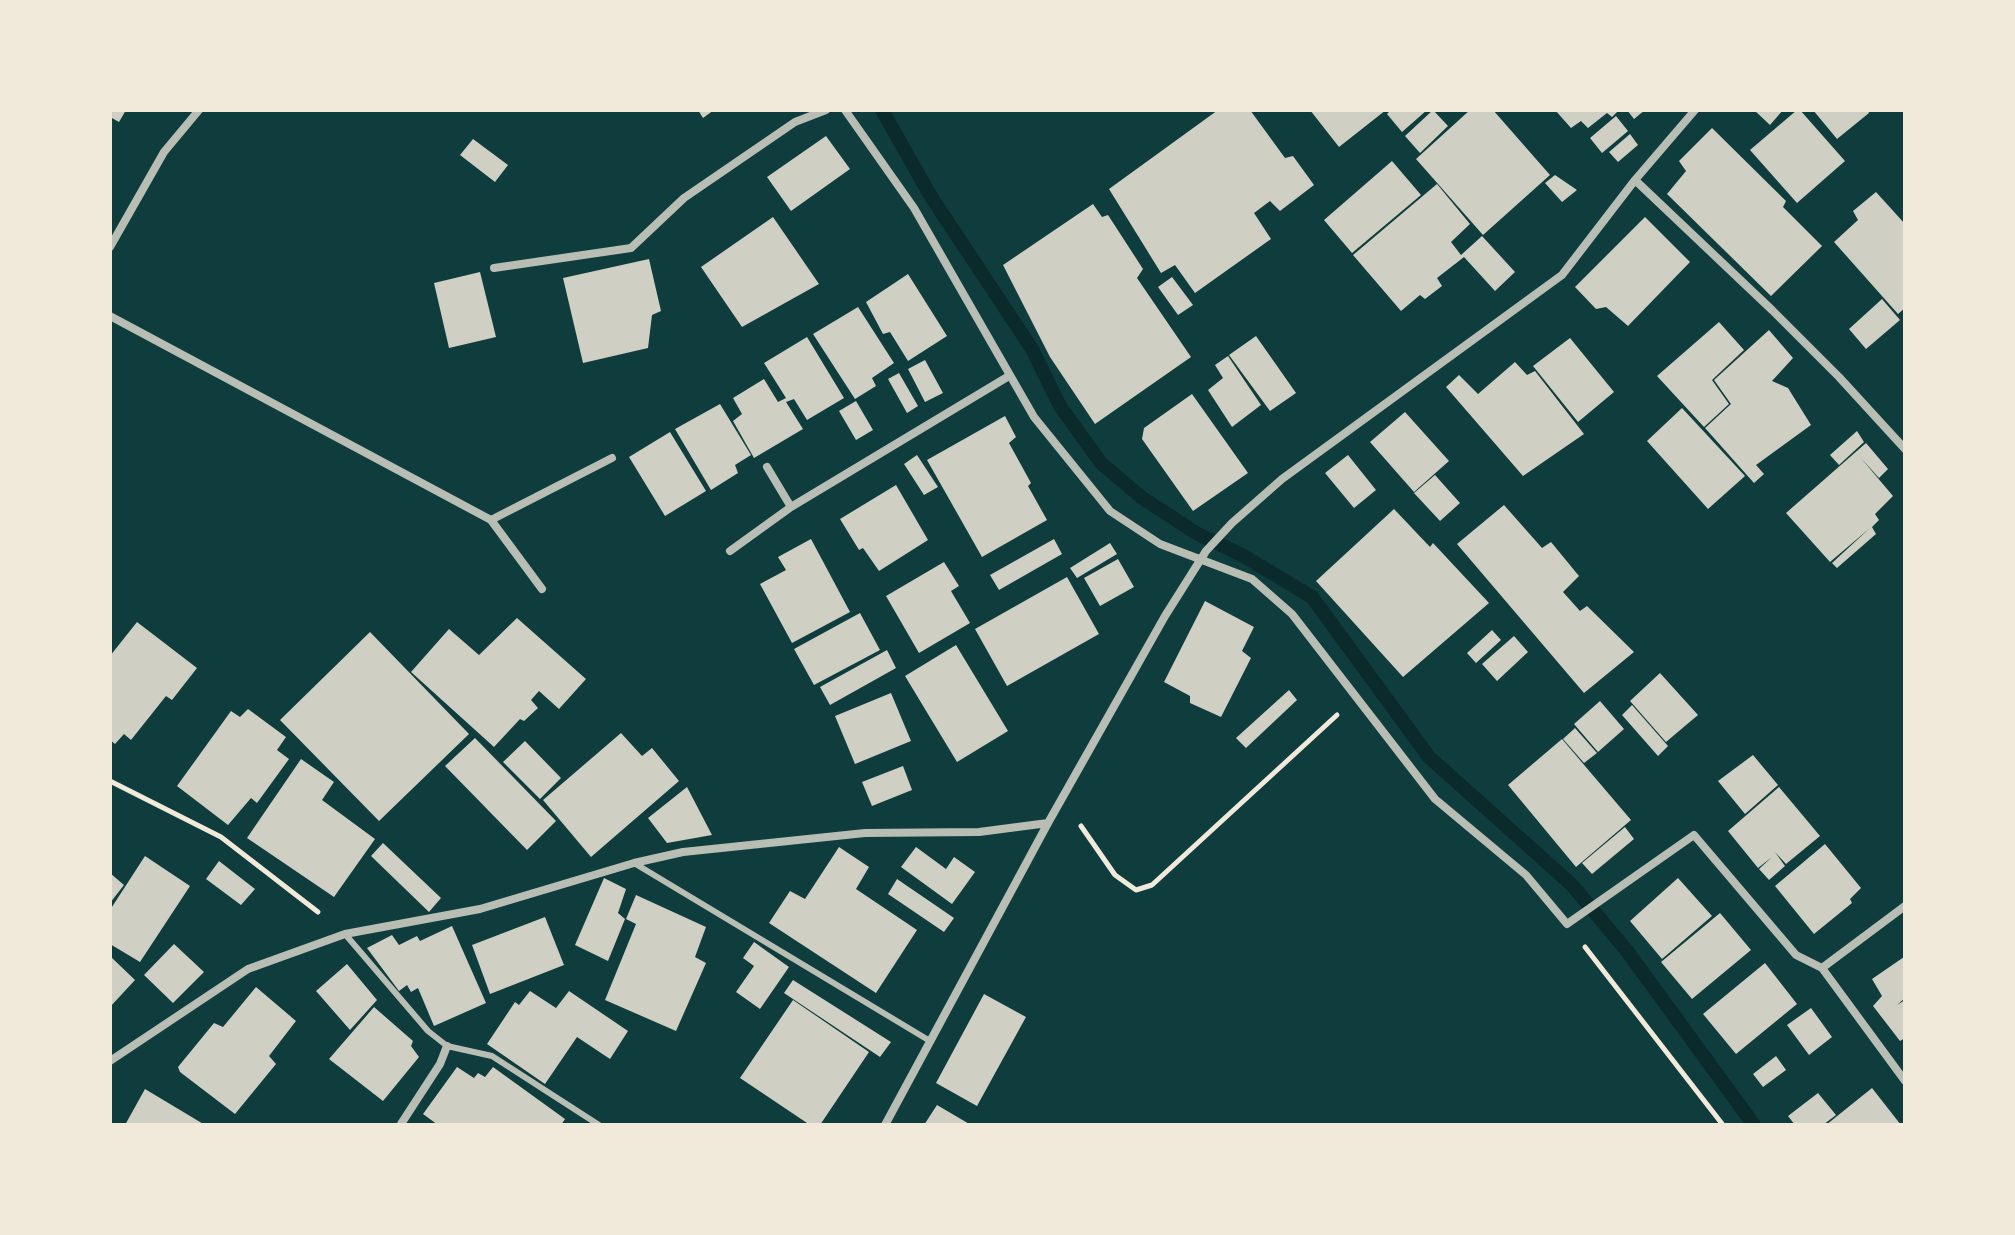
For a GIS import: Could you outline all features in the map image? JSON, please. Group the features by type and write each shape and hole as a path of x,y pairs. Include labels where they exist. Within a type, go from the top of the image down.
{"street":[{"path":"110,247 164,152 199,110"},
{"path":"494,268 631,248 684,198 795,122 826,110"},
{"path":"845,110 914,208 1034,417 1110,511 1160,544 1252,579 1292,614 1435,799 1526,875 1567,924 1694,835 1796,955 1822,968 1905,1081"},
{"path":"885,1125 1048,823 1199,560 1232,523 1282,479 1562,275 1635,180 1695,110"},
{"path":"1635,180 1772,310 1905,449"},
{"path":"110,316 491,520 542,589"},
{"path":"730,551 791,507 1009,376"},
{"path":"491,520 612,458"},
{"path":"767,467 791,507"},
{"path":"110,1061 248,969 345,934 480,909 634,863 683,852 865,833 979,832 1048,823"},
{"path":"1822,968 1905,906"},
{"path":"403,1125 440,1064 447,1046"}],"lane":[{"path":"634,863 930,1041"},
{"path":"345,934 428,1031 447,1046 492,1056 599,1125"}],"path":[{"path":"1062,799 1115,875 1136,890 1152,885 1355,698"},
{"path":"110,781 221,837 345,934"},
{"path":"1567,924 1723,1125"}],"building":[{"path":"110,110 126,110 119,122 110,117"},
{"path":"698,110 714,110 703,118"},
{"path":"1218,110 1250,110 1285,158 1293,156 1314,185 1280,211 1270,201 1254,213 1271,239 1195,293 1175,265 1161,273 1109,189"},
{"path":"1310,110 1386,110 1339,147"},
{"path":"1391,110 1427,110 1402,132 1387,114"},
{"path":"1433,110 1448,126 1420,153 1405,136"},
{"path":"1470,110 1493,110 1550,175 1483,235 1416,159"},
{"path":"1555,110 1619,110 1612,117 1607,113 1588,128 1581,121 1571,128"},
{"path":"1627,110 1645,110 1634,119"},
{"path":"1754,110 1783,110 1770,125"},
{"path":"1797,110 1845,161 1797,203 1750,150"},
{"path":"1813,110 1868,110 1869,113 1837,139"},
{"path":"1616,116 1628,131 1602,153 1590,138"},
{"path":"1712,128 1786,201 1783,207 1822,246 1771,296 1667,194 1686,171 1679,161"},
{"path":"1630,134 1638,145 1618,162 1609,152"},
{"path":"826,136 850,169 791,211 767,177"},
{"path":"473,139 508,165 495,182 460,155"},
{"path":"1392,161 1421,195 1352,253 1324,220"},
{"path":"1555,175 1577,190 1562,202 1545,183"},
{"path":"1437,184 1470,224 1451,242 1461,255 1482,236 1515,272 1495,291 1464,257 1437,278 1442,286 1425,299 1420,295 1401,311 1353,255"},
{"path":"1876,192 1905,224 1905,308 1898,314 1834,242 1858,220 1853,211"},
{"path":"1093,204 1102,217 1108,215 1143,269 1137,278 1191,357 1095,424 1050,357 1003,265"},
{"path":"773,217 819,284 742,327 701,267"},
{"path":"1645,217 1690,262 1628,326 1606,307 1596,309 1575,287"},
{"path":"649,259 661,311 652,315 648,348 583,363 563,278"},
{"path":"480,272 496,337 449,348 434,283"},
{"path":"908,274 947,336 908,361 890,332 883,334 866,302"},
{"path":"1172,277 1193,305 1178,315 1158,287"},
{"path":"1882,299 1900,320 1866,349 1849,329"},
{"path":"858,307 894,363 872,378 876,386 855,399 813,334"},
{"path":"1719,322 1744,350 1712,380 1729,404 1704,427 1657,376"},
{"path":"1769,330 1793,358 1772,381 1788,388 1811,425 1756,465 1764,474 1754,483 1705,428 1731,404 1714,380"},
{"path":"1256,336 1296,393 1270,411 1229,355"},
{"path":"807,337 844,398 807,420 794,399 786,402 803,429 754,458 733,421 742,414 733,398 764,379 778,402 786,398 764,363"},
{"path":"1570,338 1614,392 1578,422 1533,366"},
{"path":"1228,356 1261,405 1232,427 1208,390 1223,378 1215,365"},
{"path":"925,360 943,393 925,402 908,369"},
{"path":"1515,362 1527,375 1535,371 1584,434 1523,476 1446,387 1459,375 1478,394"},
{"path":"899,373 918,406 907,413 888,379"},
{"path":"1192,394 1248,473 1193,511 1142,439 1144,428"},
{"path":"856,401 873,430 856,440 839,411"},
{"path":"720,404 751,455 735,465 738,473 711,490 675,429"},
{"path":"1682,408 1745,476 1708,509 1647,441"},
{"path":"1405,412 1449,461 1414,492 1370,442"},
{"path":"1005,416 1016,437 1009,443 1047,520 982,557 927,460"},
{"path":"1857,431 1864,442 1839,465 1830,455"},
{"path":"670,432 706,491 665,516 629,457"},
{"path":"1866,443 1888,469 1879,478 1860,457 1893,496 1875,514 1879,520 1872,527 1876,534 1837,568 1832,563 1870,528 1830,562 1786,513"},
{"path":"917,455 938,487 924,495 904,464"},
{"path":"1348,455 1376,490 1354,508 1325,473"},
{"path":"1435,475 1460,503 1440,521 1414,493"},
{"path":"896,485 928,540 879,571 863,548 859,550 840,519"},
{"path":"1504,505 1542,548 1551,542 1579,576 1563,592 1580,611 1587,606 1634,652 1584,693 1457,544"},
{"path":"1394,509 1430,547 1433,543 1489,603 1403,677 1316,581"},
{"path":"811,539 850,612 792,643 760,584 786,570 778,557"},
{"path":"1054,539 1062,554 999,590 990,575"},
{"path":"1110,543 1117,554 1077,578 1070,568"},
{"path":"1118,559 1134,587 1100,606 1084,578"},
{"path":"944,562 959,586 951,591 970,623 919,653 886,596"},
{"path":"1067,577 1099,634 1007,686 975,629"},
{"path":"1205,601 1254,627 1242,651 1251,658 1221,717 1190,703 1190,696 1164,682"},
{"path":"860,613 880,650 814,685 794,649"},
{"path":"517,618 586,679 559,709 539,691 531,700 538,708 524,721 520,719 494,747 411,672 449,629 479,655"},
{"path":"137,622 197,668 172,700 166,696 131,740 124,734 115,744 110,740 110,656"},
{"path":"1492,630 1501,640 1476,663 1467,653"},
{"path":"370,632 469,734 379,821 280,720"},
{"path":"1514,636 1528,652 1497,681 1482,664"},
{"path":"956,645 1008,731 957,762 905,676"},
{"path":"887,650 896,668 830,705 820,687"},
{"path":"1660,673 1698,715 1666,742 1630,701"},
{"path":"1289,690 1297,700 1246,748 1236,738"},
{"path":"891,693 911,741 855,764 835,716"},
{"path":"1600,701 1624,729 1598,752 1574,724"},
{"path":"1632,705 1668,746 1658,756 1622,715"},
{"path":"248,709 286,737 277,750 289,759 257,803 251,798 228,825 177,786 231,711 240,717"},
{"path":"1575,728 1597,753 1584,763 1563,739"},
{"path":"621,733 642,756 652,748 679,781 591,857 543,800"},
{"path":"475,738 556,821 527,850 445,766"},
{"path":"1562,739 1631,820 1576,867 1508,785"},
{"path":"525,741 561,778 540,799 503,762"},
{"path":"1753,755 1778,785 1745,814 1718,781"},
{"path":"301,759 334,782 322,800 375,839 334,897 247,838"},
{"path":"903,766 912,790 872,806 862,782"},
{"path":"687,787 712,835 667,843 648,818"},
{"path":"1779,787 1820,836 1786,864 1775,852 1785,866 1769,880 1759,869 1772,857 1758,868 1728,831"},
{"path":"1625,827 1634,839 1592,874 1582,863"},
{"path":"383,843 441,898 429,912 371,856"},
{"path":"1825,844 1861,888 1850,899 1852,903 1814,934 1775,886"},
{"path":"839,847 869,867 856,889 917,930 876,993 769,923 790,891 805,899"},
{"path":"916,847 946,869 954,857 975,872 952,904 901,867"},
{"path":"145,856 190,886 140,962 110,944 110,910"},
{"path":"219,861 255,889 241,905 206,879"},
{"path":"110,873 124,885 110,903"},
{"path":"604,878 626,889 618,913 625,919 608,961 575,945"},
{"path":"1678,878 1712,916 1662,959 1630,921"},
{"path":"897,879 954,918 944,932 888,894"},
{"path":"636,895 706,927 695,957 706,963 676,1031 605,1000 636,924 626,919"},
{"path":"1720,913 1751,950 1692,999 1661,962"},
{"path":"545,917 564,965 490,994 472,945"},
{"path":"452,926 486,1003 434,1026 418,988 411,992 407,985 399,991 367,948 392,935 399,945 417,936 420,941"},
{"path":"754,942 789,967 760,1009 736,992 754,966 743,958"},
{"path":"174,944 204,972 173,1003 144,975"},
{"path":"110,956 135,980 110,1007"},
{"path":"1904,957 1905,998 1897,1005 1905,1000 1905,1038 1900,1041 1873,1006 1882,996 1872,979"},
{"path":"1765,963 1797,1004 1736,1054 1703,1014"},
{"path":"347,964 377,1000 350,1030 316,991"},
{"path":"793,980 891,1042 880,1057 784,993"},
{"path":"256,987 296,1021 269,1056 276,1064 235,1114 180,1072 178,1067 214,1023 223,1027"},
{"path":"530,991 556,1008 569,991 628,1031 610,1059 577,1037 545,1084 487,1044 515,1002 519,1005"},
{"path":"984,994 1026,1017 977,1106 936,1083"},
{"path":"793,1000 869,1052 820,1125 810,1125 740,1078"},
{"path":"374,1007 413,1041 411,1046 419,1057 383,1101 329,1059"},
{"path":"1811,1008 1832,1037 1809,1055 1787,1025"},
{"path":"1776,1056 1786,1070 1763,1087 1753,1074"},
{"path":"457,1067 474,1078 478,1073 485,1077 493,1067 565,1119 561,1125 438,1125 423,1114"},
{"path":"1872,1088 1901,1125 1826,1125"},
{"path":"145,1089 205,1125 125,1125"},
{"path":"1818,1093 1836,1115 1823,1125 1795,1125 1788,1116"},
{"path":"937,1105 971,1125 924,1125"}],"waterway":[{"path":"882,110 930,195 1032,349 1060,406 1101,463 1141,497 1196,533 1242,555 1312,597 1429,757 1572,885 1627,951 1754,1125"}]}
